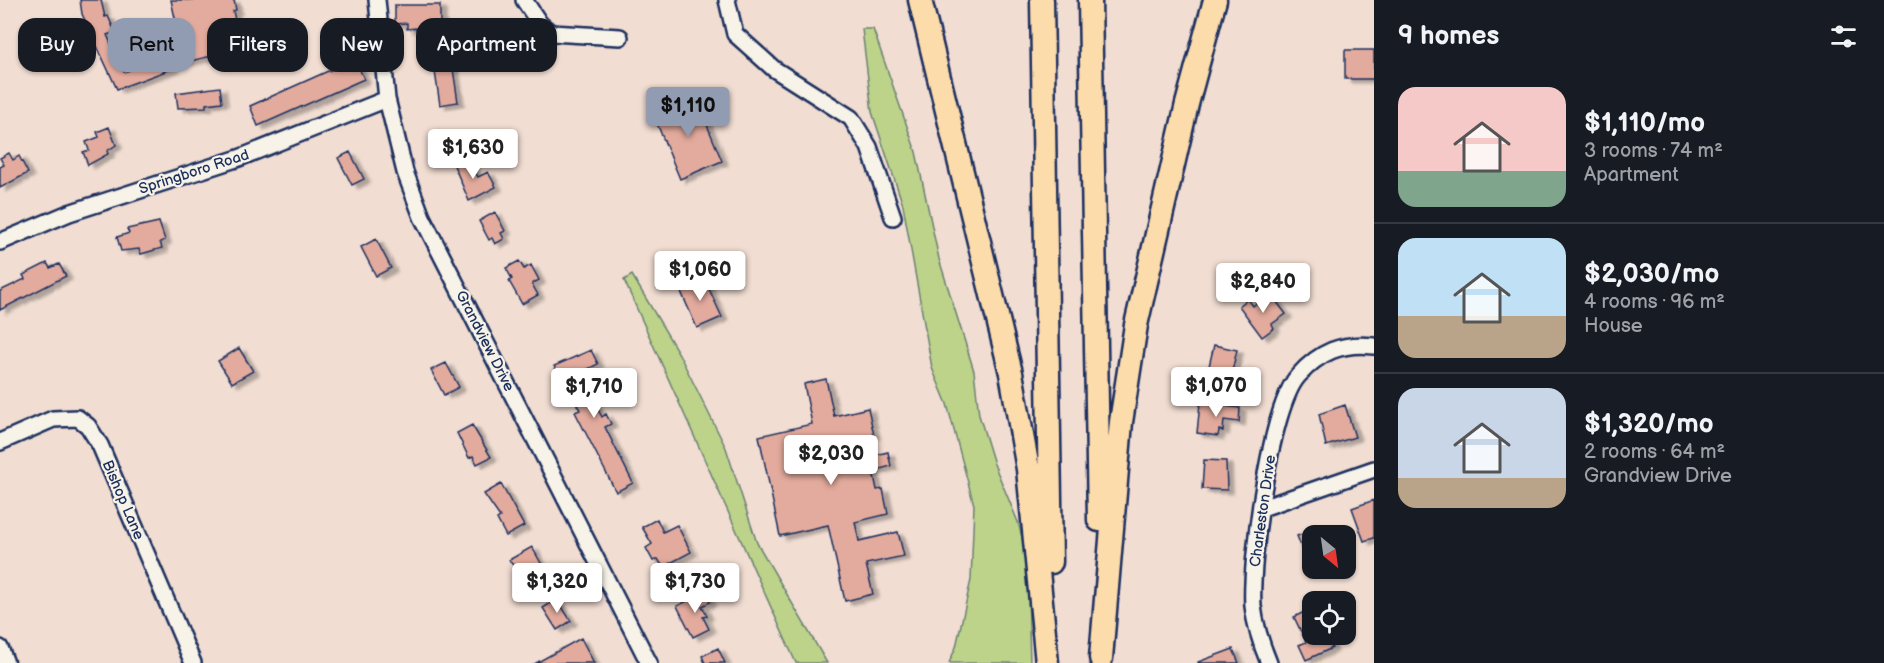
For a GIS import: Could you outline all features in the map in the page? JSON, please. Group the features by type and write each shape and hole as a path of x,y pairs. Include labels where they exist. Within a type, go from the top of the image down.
{"highway":[{"path":"918,4 1011,373 1028,469 1050,663"},
{"path":"1101,661 1120,422 1136,325 1187,104 1217,5"},
{"path":"1042,6 1050,663"},
{"path":"1090,8 1101,661"}],"street":[{"name":"Grandview Drive","path":"377,0 387,99 405,172 422,218 649,663"},
{"path":"524,0 540,24 551,33 620,37"},
{"path":"728,0 735,34 774,69 851,118 869,147 893,217"},
{"name":"Springboro Road","path":"0,242 69,213 239,158 387,99"},
{"name":"Charleston Drive","path":"1269,663 1253,607 1254,570 1262,508 1280,410 1296,378 1316,358 1334,348 1354,343 1374,345"},
{"name":"Bishop Lane","path":"0,442 53,419 78,418 88,426 100,445 193,663"},
{"path":"1262,508 1374,469"},
{"path":"0,648 6,663"}],"green space":[{"path":"862,29 873,29 916,152 939,259 974,371 979,415 994,464 1018,522 1027,556 1030,663 949,663 956,647 971,580 974,505 947,404 932,368 903,205 872,112"},
{"path":"632,275 679,354 726,448 757,543 827,663 796,663 624,280"}],"building":[{"path":"80,0 101,0 105,17 109,18 108,70 96,44 96,18 84,18"},
{"path":"171,0 234,0 235,18 207,18 207,57 195,60 195,18 175,18"},
{"path":"395,5 440,5 440,18 416,18 416,28 407,29 404,18 395,18"},
{"path":"1345,50 1374,50 1374,79 1345,79"},
{"path":"109,72 163,72 117,89"},
{"path":"326,72 361,72 364,79 258,126 250,106"},
{"path":"435,72 454,72 458,102 440,105"},
{"path":"220,87 222,102 206,104 206,107 178,108 176,93"},
{"path":"695,96 722,161 680,179 653,114"},
{"path":"109,127 116,145 107,151 108,154 88,165 83,152 89,150 86,142 99,137 97,132"},
{"path":"350,152 364,179 352,185 338,158"},
{"path":"9,153 13,160 19,156 28,173 0,188 0,167 4,165 0,158"},
{"path":"466,156 478,177 488,172 496,187 469,201 453,163"},
{"path":"495,212 505,231 501,233 504,239 495,244 492,238 489,240 479,221"},
{"path":"159,222 165,240 160,242 162,248 141,254 139,249 121,251 117,237 129,233 127,229"},
{"path":"376,239 391,268 376,276 361,247"},
{"path":"519,261 524,269 531,265 539,280 532,284 538,295 522,304 509,281 512,279 506,268"},
{"path":"47,263 50,268 59,264 66,276 0,310 0,291 25,279 23,275"},
{"path":"703,276 722,317 697,328 679,287"},
{"path":"1270,293 1286,314 1272,324 1274,328 1262,337 1239,306 1248,299 1253,306"},
{"path":"1214,345 1237,350 1229,384 1206,379"},
{"path":"239,348 253,371 232,383 218,361"},
{"path":"591,350 598,364 578,374 602,417 606,414 611,424 605,427 633,483 616,492 575,412 580,410 554,366"},
{"path":"446,363 459,387 444,395 431,370"},
{"path":"826,379 834,416 868,408 874,435 867,437 871,456 888,452 891,466 873,471 877,490 883,489 888,514 855,522 859,541 898,532 904,556 866,564 873,594 845,601 828,525 780,536 759,436 812,424 804,384"},
{"path":"1200,403 1240,408 1239,422 1224,420 1223,431 1219,430 1218,436 1197,433"},
{"path":"1345,405 1355,437 1326,446 1319,414"},
{"path":"472,425 491,457 477,464 473,456 469,458 457,433"},
{"path":"1204,460 1226,461 1227,490 1202,489"},
{"path":"501,484 524,526 506,536 497,519 500,517 484,494"},
{"path":"1374,500 1374,538 1364,541 1352,508"},
{"path":"657,519 663,532 677,525 691,552 663,567 658,559 653,561 646,548 652,544 642,527"},
{"path":"1302,534 1302,548 1297,536"},
{"path":"532,547 547,574 528,585 509,560"},
{"path":"705,592 710,602 702,606 707,616 703,617 709,629 693,637 677,606"},
{"path":"557,599 571,621 557,630 543,608"},
{"path":"1302,613 1302,634 1294,617"},
{"path":"581,638 594,663 536,663"},
{"path":"1299,645 1331,645 1332,648 1306,660"},
{"path":"718,648 725,663 705,663 702,656"},
{"path":"1233,649 1239,663 1198,663 1198,662"}]}
